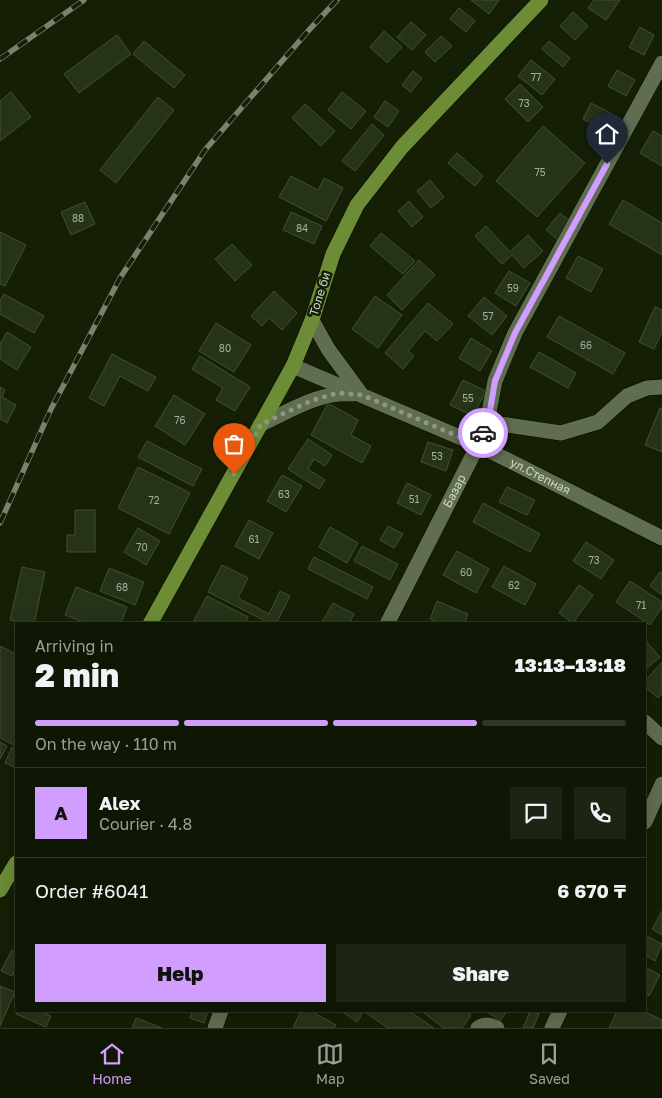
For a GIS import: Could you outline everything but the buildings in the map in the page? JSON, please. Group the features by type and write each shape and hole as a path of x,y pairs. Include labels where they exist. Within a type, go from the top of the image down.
{"main road":[{"name":"Толе би","path":"151,622 293,366 312,320 333,254 357,205 402,147 541,0"},
{"path":"0,890 15,865"}],"street":[{"name":"Базар","path":"388,622 478,445 488,422 495,381 515,333 662,63"},
{"path":"312,320 328,349 362,395"},
{"name":"ул.Степная","path":"293,366 478,445 662,538"},
{"path":"488,422 561,432 598,422 626,396 647,388 662,387"},
{"path":"261,424 313,400 338,393 362,395"},
{"path":"646,723 662,738"},
{"path":"646,820 661,791"},
{"path":"215,1028 220,1012"},
{"path":"553,1028 560,1012"},
{"path":"478,1028 481,1025 489,1025 497,1028"}],"railway":[{"path":"0,59 84,0"},
{"path":"0,523 51,409 120,278 205,150 337,0"}],"way so far":[{"path":"234,474 261,424 313,400 338,393 362,395 478,445 483,433"}],"route":[{"path":"483,433 488,422 495,381 515,333 607,164"}]}
